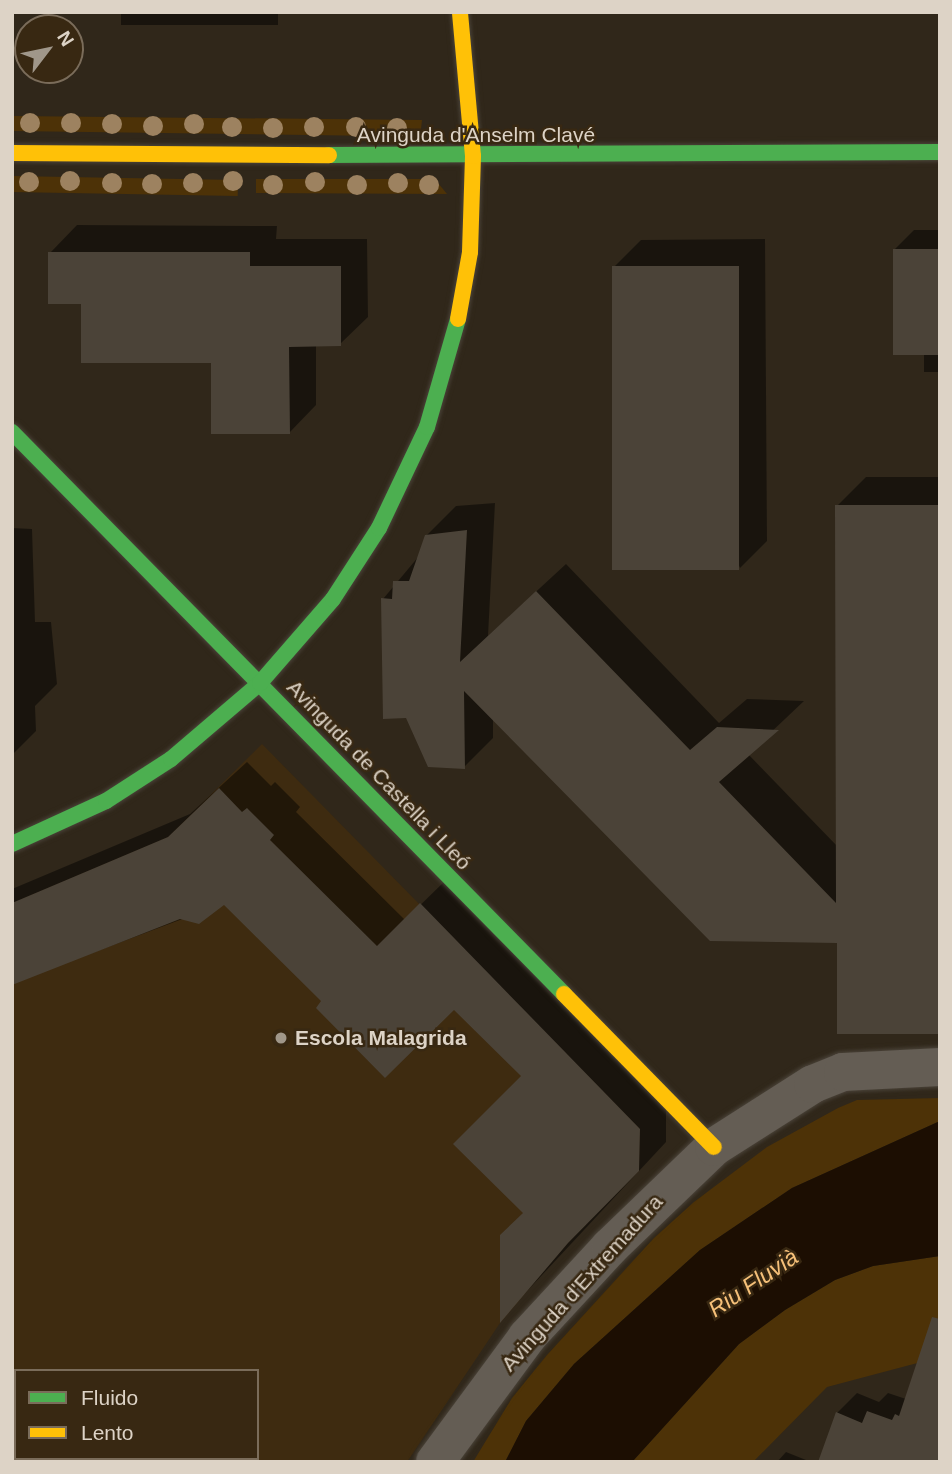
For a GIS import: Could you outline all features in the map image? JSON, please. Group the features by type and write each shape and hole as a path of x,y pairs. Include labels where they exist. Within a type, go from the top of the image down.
{"street":[{"path":"12,844 106,801 171,759 260,684 340,589 379,528 427,427 454,340 470,252 473,156 460,12"},
{"name":"Avinguda d'Anselm Clavé","path":"12,153 473,156 940,152"},
{"name":"Avinguda de Castella i Lleó","path":"12,432 714,1147"},
{"name":"Avinguda d'Extremadura","path":"435,1462 527,1337 610,1247 714,1147 813,1084 843,1072 940,1067"}],"shaded area":[{"path":"12,116 422,120 421,129 412,133 380,136 12,131"},
{"path":"12,176 238,180 238,196 12,192"},
{"path":"256,179 426,179 438,183 447,194 256,193"},
{"name":"Escola Malagrida","path":"262,744 640,1129 639,1171 568,1243 500,1323 407,1462 12,1462 12,903 168,837"},
{"path":"940,1098 940,1121 792,1188 700,1250 574,1364 526,1421 505,1462 473,1462 512,1398 547,1355 654,1238 694,1202 767,1147 838,1108 857,1100"},
{"path":"940,1256 940,1357 827,1387 753,1462 632,1462 739,1344 785,1310 835,1280 873,1266"}],"water":[{"name":"Riu Fluvià","path":"940,1121 940,1256 873,1266 835,1280 785,1310 739,1344 632,1462 505,1462 526,1421 574,1364 700,1250 792,1188"}],"building":[{"path":"893,249 940,249 940,355 893,355"},
{"path":"48,252 250,252 250,266 341,266 341,346 289,347 290,434 211,434 211,363 81,363 81,304 48,304"},
{"path":"612,266 739,266 739,570 612,570"},
{"path":"835,505 940,505 940,1034 837,1034 837,943 710,941 464,691 465,769 428,767 406,718 383,719 381,598 392,599 393,581 409,581 425,535 467,530 460,662 536,591 690,750 717,727 779,730 719,782 836,903"},
{"path":"219,788 242,812 247,808 274,835 270,840 377,946 420,903 640,1129 639,1171 568,1243 500,1323 500,1235 523,1213 453,1144 521,1076 454,1010 385,1078 316,1008 321,1001 224,905 199,924 180,919 12,985 12,903 168,837"},
{"path":"932,1317 940,1319 940,1462 818,1462 836,1412 862,1423 867,1411 892,1420 895,1414 899,1416"}],"traffic: fast":[{"path":"329,155 940,152"},
{"path":"12,844 106,801 171,759 260,683 333,599 379,528 427,427 458,319"},
{"path":"12,432 564,994"}],"traffic: slow":[{"path":"458,319 470,252 473,156 460,12"},
{"path":"12,153 329,155"},
{"path":"564,994 714,1147"}],"place":[{"name":"Escola Malagrida","path":"281,1038"}]}
